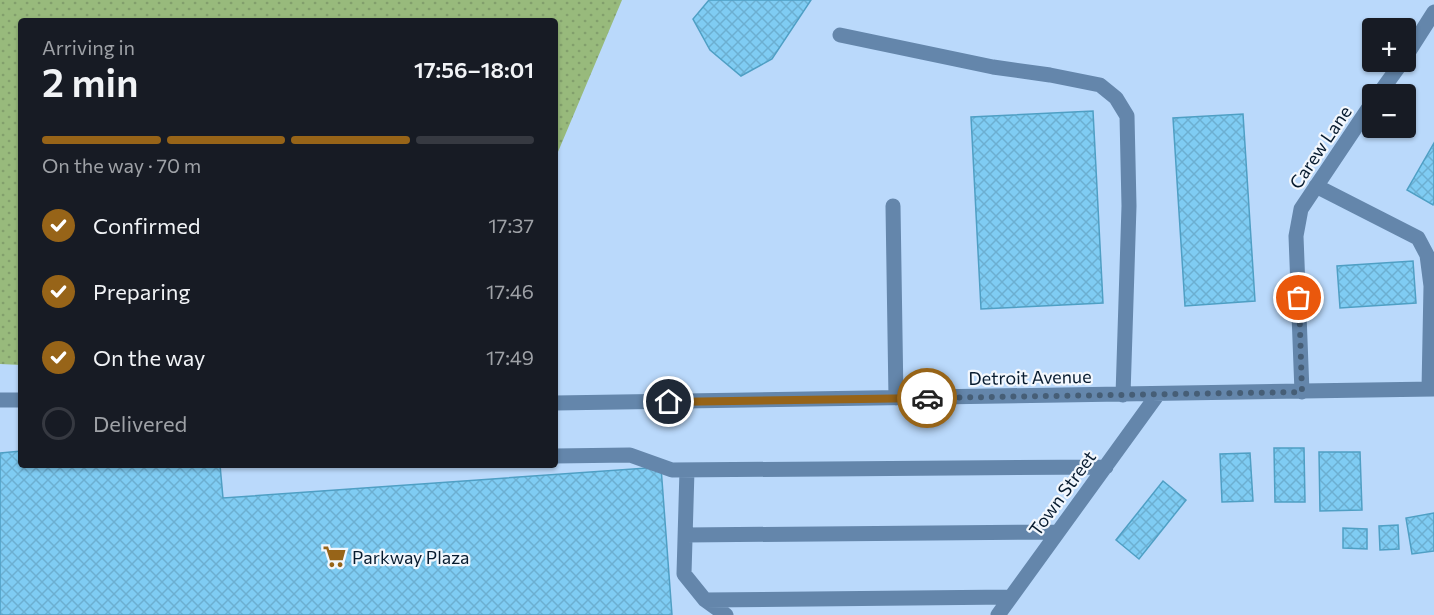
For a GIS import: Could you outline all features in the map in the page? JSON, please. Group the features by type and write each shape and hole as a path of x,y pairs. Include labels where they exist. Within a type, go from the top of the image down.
{"street":[{"path":"1416,40 1434,12"},
{"path":"840,35 993,67 1100,85 1116,98 1127,116 1128,139 1129,218 1123,394"},
{"name":"Carew Lane","path":"1302,392 1296,236 1301,209 1362,118"},
{"path":"1316,186 1419,238 1427,255 1431,285 1431,389"},
{"path":"893,206 896,398"},
{"name":"Detroit Avenue","path":"558,403 1431,389"},
{"name":"Town Street","path":"998,615 1158,394"},
{"path":"0,400 18,400"},
{"path":"558,456 630,454 672,470 1106,467"},
{"path":"687,470 684,574 705,600 726,615"},
{"path":"685,535 1058,532"},
{"path":"705,600 1011,597"}],"green space":[{"path":"0,0 622,0 558,152 558,18 18,18 18,365 0,364"}],"building":[{"path":"709,0 811,0 772,59 741,76 710,50 693,19"},
{"path":"1093,111 1103,303 981,309 971,117"},
{"path":"1243,114 1255,301 1185,306 1173,118"},
{"path":"1434,143 1434,202 1433,205 1407,190"},
{"path":"1413,261 1416,303 1340,308 1337,266"},
{"path":"1274,448 1304,448 1305,502 1275,502"},
{"name":"Parkway Plaza","path":"18,451 18,468 220,468 223,498 661,467 672,615 0,615 0,453"},
{"path":"1319,452 1360,452 1362,510 1320,511"},
{"path":"1250,453 1253,501 1222,502 1220,454"},
{"path":"1163,481 1186,500 1139,559 1116,540"},
{"path":"1434,513 1434,551 1412,554 1406,518"},
{"path":"1398,525 1399,549 1380,550 1379,526"},
{"path":"1343,528 1367,529 1367,549 1343,548"}],"way so far":[{"path":"927,398 1302,392 1299,298"}],"place":[{"name":"Parkway Plaza","path":"334,557"}],"route":[{"path":"669,402 927,398"}]}
